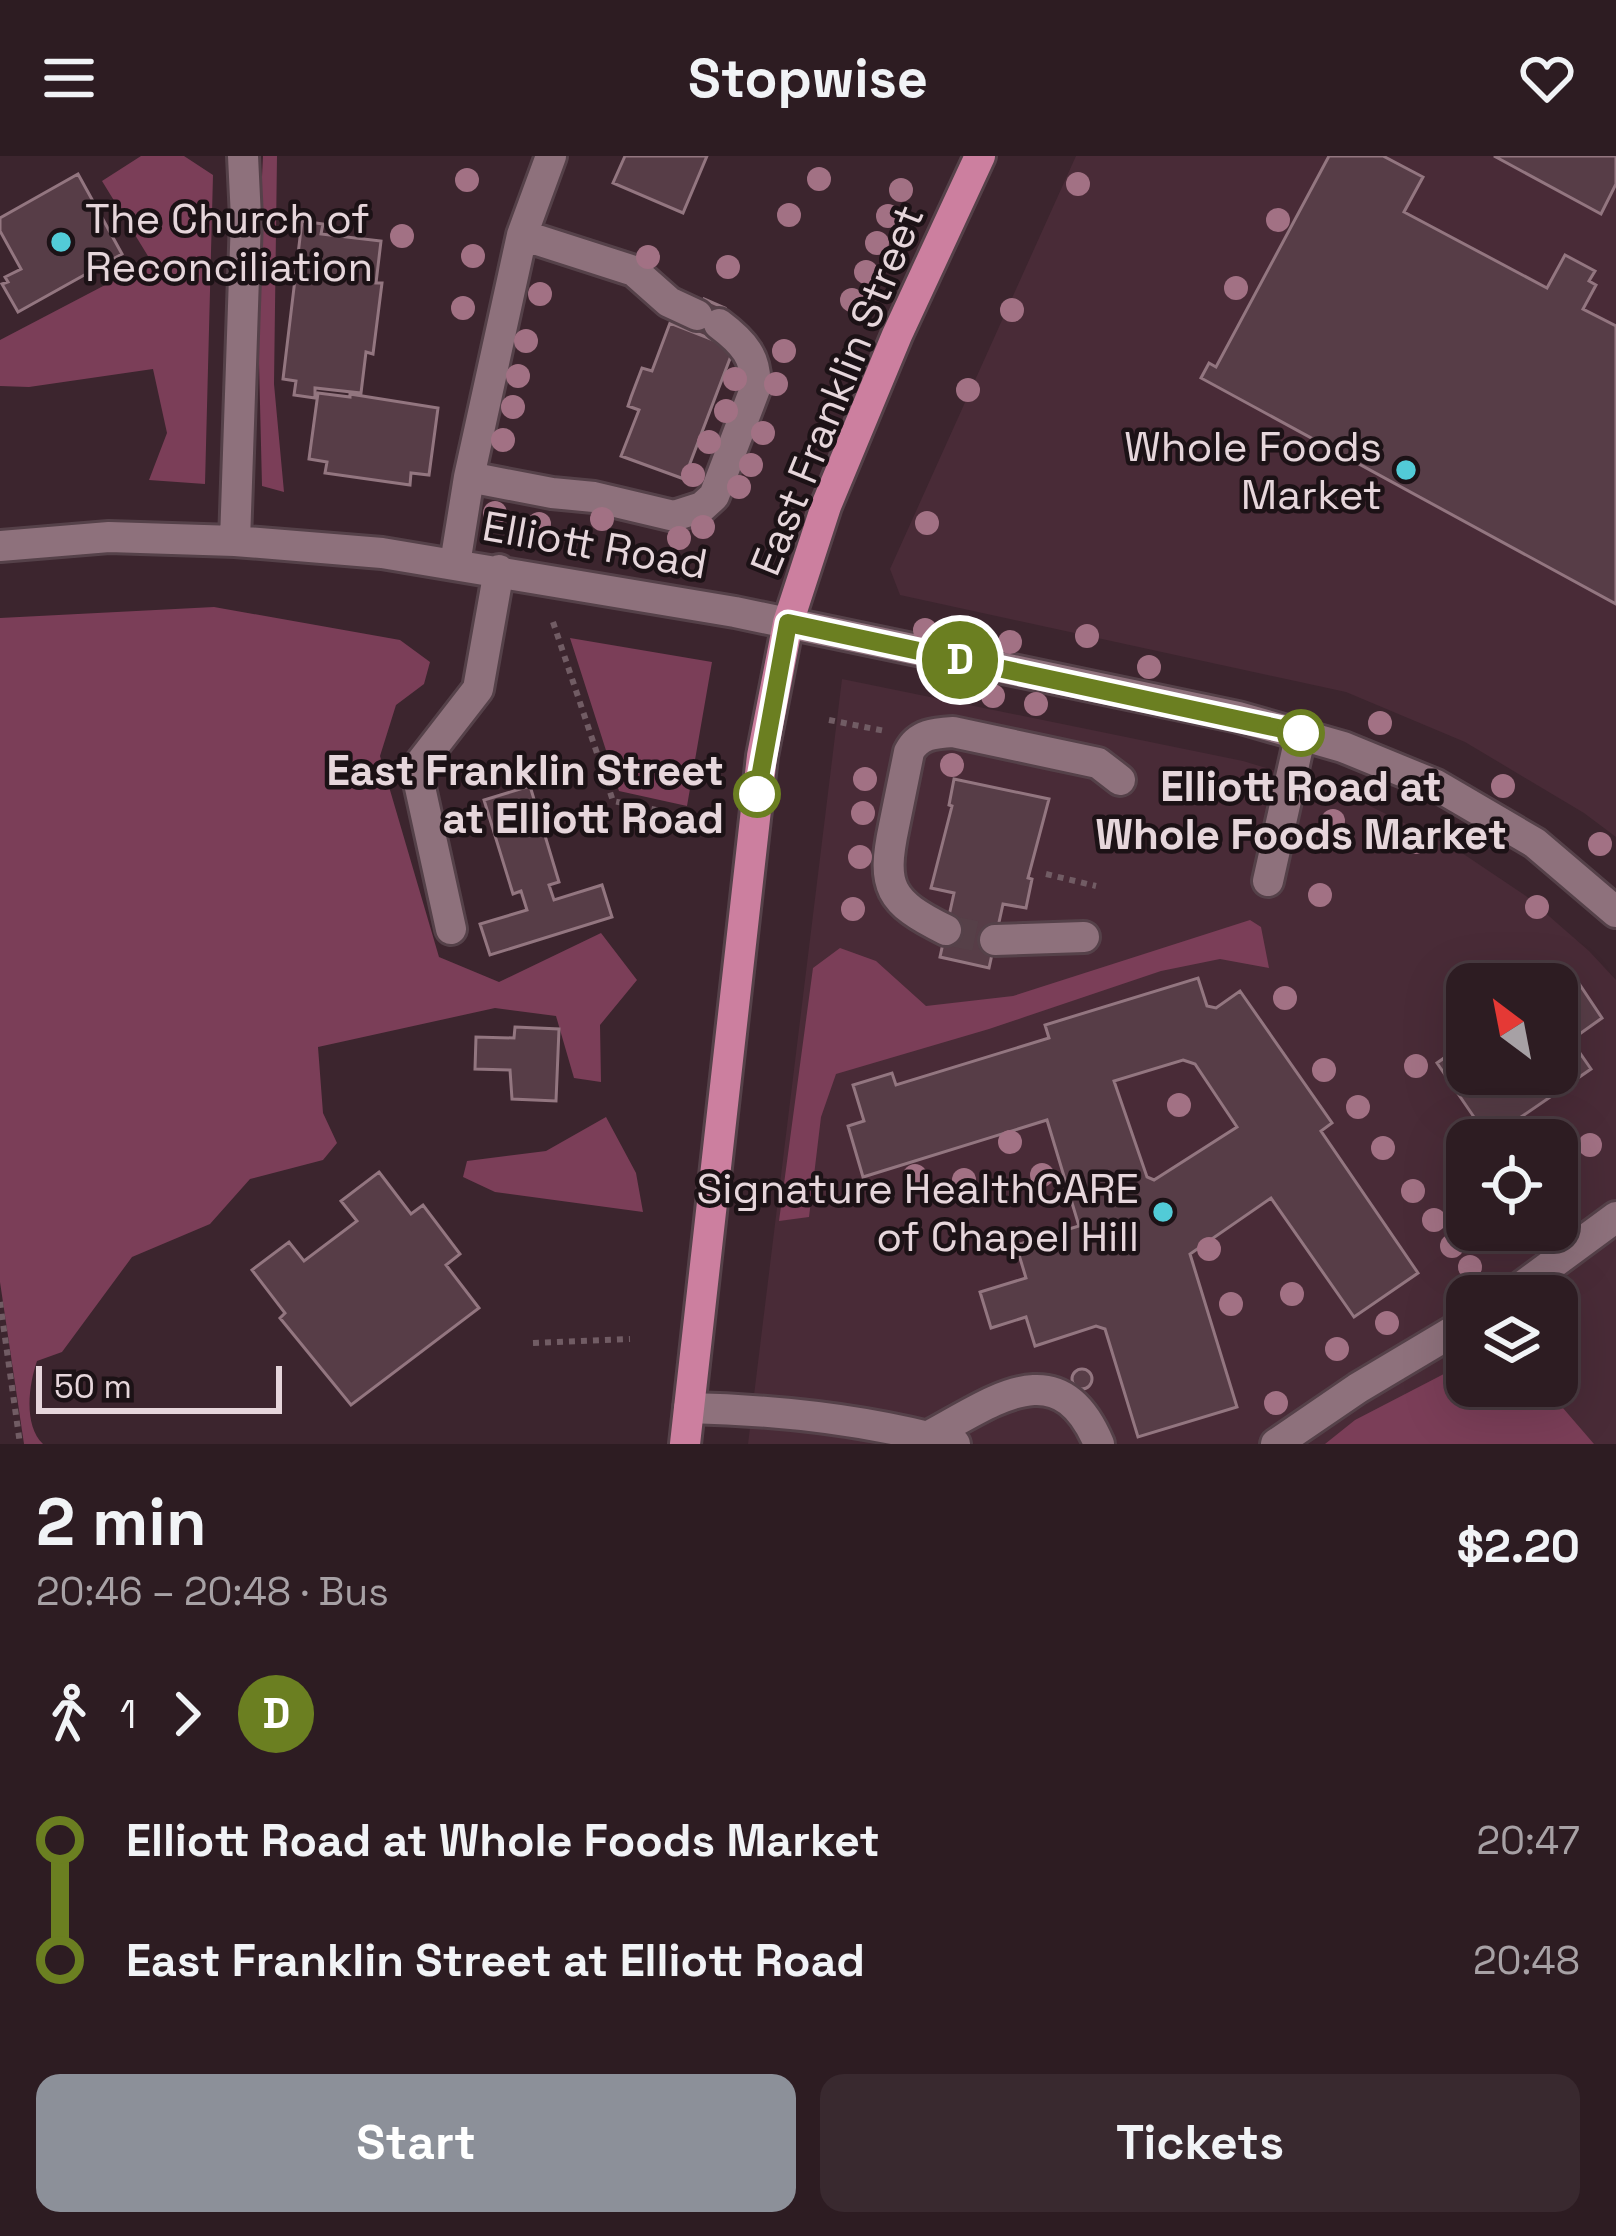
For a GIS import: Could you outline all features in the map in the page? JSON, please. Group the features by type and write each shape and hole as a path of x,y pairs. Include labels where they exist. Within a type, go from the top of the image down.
{"main road":[{"name":"East Franklin Street","path":"685,1444 762,756 788,623 826,506 897,335 980,156"}],"street":[{"path":"235,541 246,218 243,156"},
{"path":"455,564 469,477 522,235 551,156"},
{"path":"469,477 594,496 674,516 702,507 714,496 755,389 757,371 740,340 669,302 634,271 522,235"},
{"name":"Elliott Road","path":"0,546 109,537 235,541 359,550 499,570 788,623 1301,733 1385,762 1488,812 1535,843 1616,912"},
{"path":"451,929 416,769 478,689 499,570"},
{"path":"946,929 921,918 901,901 890,884 886,864 909,752 917,740 953,732 1098,764 1120,780"},
{"path":"1268,881 1301,733"},
{"path":"995,940 1084,937"},
{"path":"1537,1275 1616,1217"},
{"path":"1276,1444 1446,1336"},
{"path":"689,1408 742,1409 941,1440 1003,1397 1036,1388 1055,1389 1073,1400 1099,1444"}],"path":[{"path":"554,622 613,800 700,819"},
{"path":"829,720 898,734"},
{"path":"1046,874 1096,886"},
{"path":"0,1301 20,1444"},
{"path":"533,1342 630,1339"}],"shaded area":[{"path":"141,156 184,156 213,175 205,484 149,480 167,433 153,369 29,387 0,386 0,340 151,261 102,181"},
{"path":"263,156 277,156 274,384 284,492 262,486 257,281"},
{"path":"1076,156 1616,156 1616,837 1465,742 1346,692 900,595 890,569"},
{"path":"214,607 400,640 430,662 424,684 396,705 380,756 439,957 499,982 601,933 637,980 600,1025 601,1082 574,1078 556,1016 495,1008 318,1047 323,1113 337,1143 323,1160 250,1179 210,1224 132,1257 62,1352 37,1361 30,1415 43,1444 24,1444 0,1282 0,618"},
{"path":"570,638 712,662 687,806 619,791"},
{"path":"842,679 1243,761 1336,789 1456,849 1526,896 1589,951 1616,980 1616,1444 748,1444"},
{"path":"1250,920 1261,927 1269,968 1220,959 1161,971 836,1074 821,1117 809,1217 779,1221 813,968 840,948 876,961 926,1006 1013,996"},
{"path":"606,1117 636,1173 643,1212 495,1192 463,1177 467,1161 546,1151"},
{"path":"1446,1373 1446,1407 1562,1407 1594,1444 1325,1444 1355,1420"}],"building":[{"path":"625,156 707,156 683,213 613,183"},
{"path":"1329,156 1383,156 1423,177 1404,212 1547,288 1565,255 1595,271 1589,281 1596,285 1583,309 1616,326 1616,604 1201,378 1209,363 1216,367"},
{"path":"1494,156 1616,156 1616,184 1601,214"},
{"name":"The Church of Reconciliation","path":"78,174 122,254 18,312 2,284 8,282 5,277 21,269 0,231 0,218"},
{"path":"302,221 323,224 321,234 381,241 376,283 382,283 373,354 366,352 361,393 315,388 315,398 294,395 296,381 283,379"},
{"path":"704,299 725,308 713,340 691,331"},
{"path":"670,323 734,348 684,479 621,456 639,410 628,406 631,397 642,368 652,371"},
{"path":"318,393 438,408 429,475 411,473 410,485 325,473 327,462 309,459"},
{"path":"954,779 1049,799 1028,878 1032,879 1026,908 1003,904 989,968 940,957 954,893 931,888 952,806"},
{"path":"530,786 559,882 549,885 554,900 602,885 612,917 490,955 480,924 527,910 521,891 513,894 484,800"},
{"name":"Signature HealthCARE of Chapel Hill","path":"1198,978 1207,1006 1216,1008 1240,991 1332,1123 1321,1131 1418,1273 1354,1317 1271,1198 1190,1254 1237,1407 1138,1437 1105,1329 1096,1326 1035,1346 1026,1317 991,1328 980,1292 1026,1278 1016,1245 1079,1226 1047,1120 863,1177 848,1126 864,1121 853,1085 892,1073 896,1085 1049,1038 1045,1025","holes":["1183,1060 1195,1064 1237,1127 1154,1180 1147,1177 1114,1081"]},
{"path":"1578,986 1602,1018 1578,1035"},
{"path":"515,1027 559,1029 556,1101 512,1099 510,1070 475,1069 476,1037 514,1038"},
{"path":"1578,1050 1591,1069 1578,1078"},
{"path":"1459,1095 1553,1095 1518,1119 1475,1119"},
{"path":"379,1172 411,1214 423,1205 460,1254 446,1265 479,1308 351,1405 280,1318 285,1313 252,1270 289,1242 304,1261 357,1221 341,1201"},
{"path":"1082,1369 1092,1379 1082,1389 1072,1379"}],"tunnel":[{"path":"946,930 995,940"}],"bus line":[{"name":"D","path":"757,794 788,623 1301,733"}],"place":[{"name":"The Church of Reconciliation","path":"61,242"},
{"name":"Whole Foods Market","path":"1406,470"},
{"name":"Elliott Road at Whole Foods Market","path":"1301,733"},
{"name":"East Franklin Street at Elliott Road","path":"757,794"},
{"name":"Signature HealthCARE of Chapel Hill","path":"1163,1212"}]}
